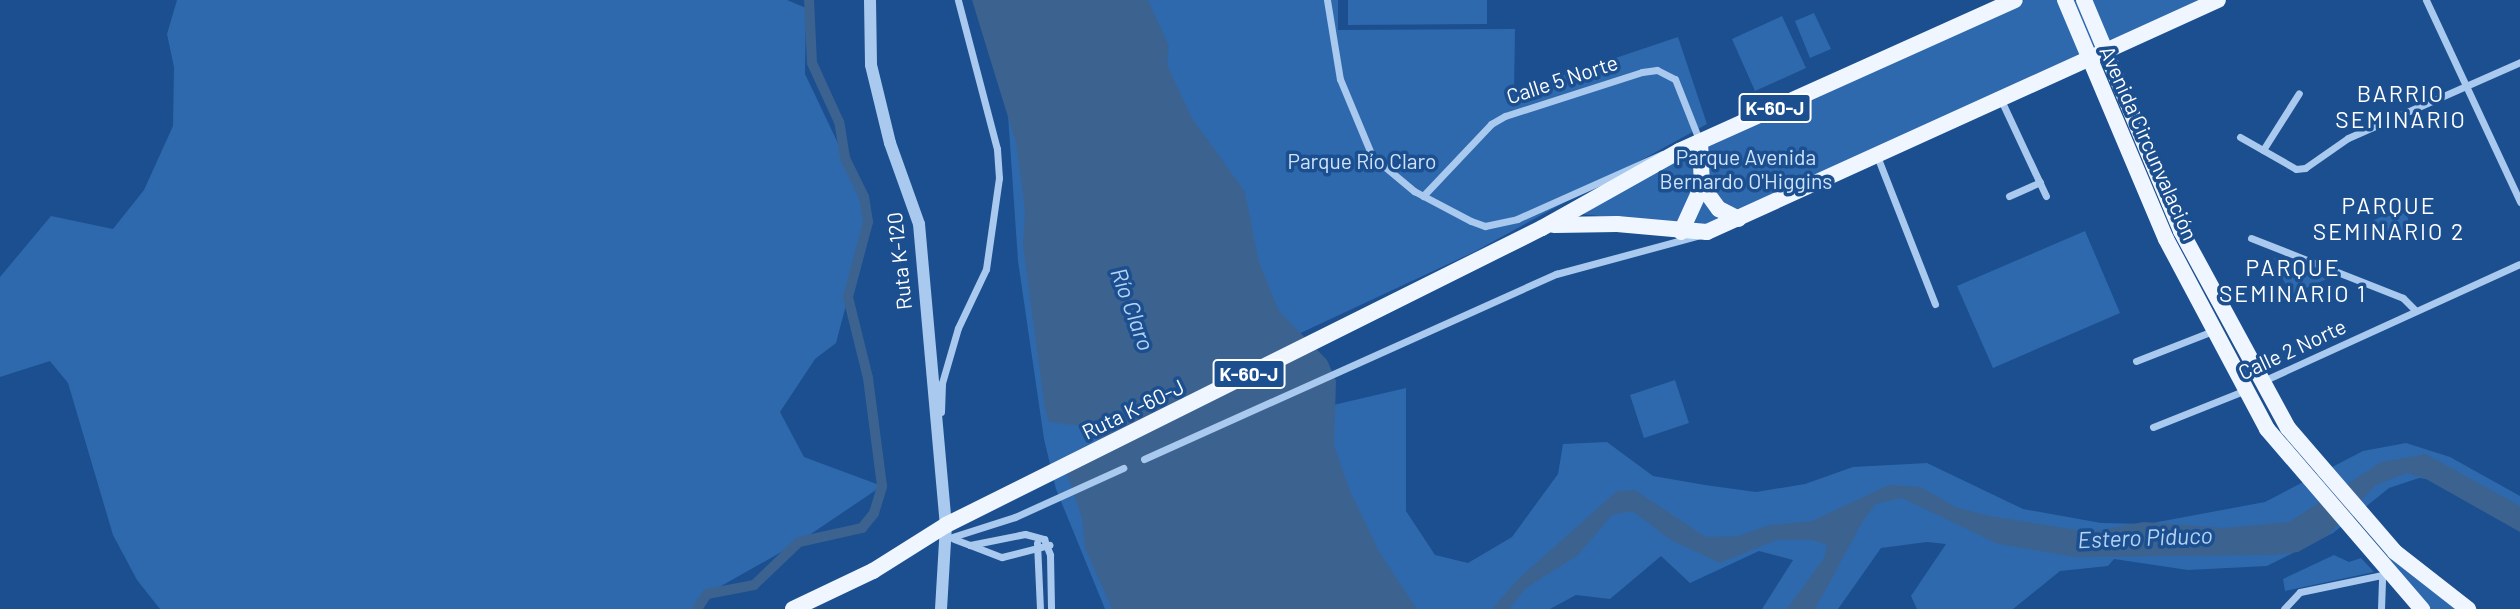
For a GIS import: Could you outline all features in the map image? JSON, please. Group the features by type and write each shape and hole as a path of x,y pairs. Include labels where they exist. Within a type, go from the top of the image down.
{"main road":[{"name":"K-60-J","path":"1537,231 1679,151 2015,0"},
{"name":"Avenida Circunvalación","path":"2064,0 2166,239 2246,390 2281,450 2364,531"},
{"name":"Avenida Circunvalación","path":"2084,0 2181,231 2261,382 2297,440 2364,531 2387,576 2422,609"},
{"path":"2088,59 2218,0"},
{"name":"K-60-J","path":"1537,231 1579,223 1707,232 2088,59"},
{"path":"1681,232 1702,186 1700,142"},
{"path":"1702,186 1719,208 1739,219"},
{"name":"Ruta K-60-J","path":"793,609 949,534 967,514 1537,231"},
{"path":"2364,531 2468,609"}],"street":[{"name":"Ruta K-120","path":"870,0 871,65 890,143 919,224 949,534 941,609"},
{"path":"940,455 942,383 958,328 986,269 999,178 997,149 958,0"},
{"path":"1327,0 1340,79 1372,156 1423,197 1471,221 1497,225 1650,157 1679,151"},
{"path":"2426,0 2520,202"},
{"path":"2240,137 2296,169 2305,168 2348,138 2520,62"},
{"name":"Calle 5 Norte","path":"1423,197 1491,124 1505,116 1642,72 1657,70 1675,79 1700,142"},
{"path":"2263,150 2299,93"},
{"path":"2001,100 2046,196"},
{"path":"1877,156 1936,304"},
{"path":"2009,196 2040,182"},
{"path":"1670,246 1681,232"},
{"path":"1144,459 1556,274 1670,246 1707,232"},
{"path":"2251,238 2403,298 2416,312"},
{"name":"Calle 2 Norte","path":"2153,428 2246,390 2520,264"},
{"path":"2136,361 2214,330"},
{"path":"949,534 971,532 1123,468"},
{"path":"949,534 970,545 1002,556 1049,545"},
{"path":"970,545 1004,536 1037,535 1049,545 1051,609"},
{"path":"1037,535 1040,609"},
{"path":"2284,609 2300,592 2387,576 2381,609"}],"green space":[{"path":"177,0 787,0 806,8 805,74 845,158 868,222 836,343 815,359 780,412 804,457 882,486 799,542 707,594 699,609 160,609 137,580 113,535 68,383 50,361 0,377 0,277 51,216 113,229 144,190 173,126 174,67 167,34"},
{"name":"Parque Río Claro","path":"980,0 1338,0 1338,30 1515,29 1514,92 1678,37 1707,124 1474,252 1292,337 1329,406 1406,388 1406,511 1435,555 1468,563 1512,537 1558,474 1563,444 1607,442 1653,476 1705,485 1756,492 1805,484 1853,467 1927,463 2023,509 2101,523 2147,524 2265,502 2363,451 2406,443 2450,457 2520,496 2520,530 2435,480 2419,478 2389,488 2333,533 2267,566 2188,570 2114,559 2108,566 2060,571 2013,609 1917,609 1911,596 1946,544 1927,542 1881,548 1838,609 1762,609 1793,560 1759,551 1690,583 1661,556 1610,599 1576,595 1550,609 1105,609 1056,489 1044,439 1018,261 1006,86"},
{"path":"1348,0 1487,0 1487,24 1348,25"},
{"name":"Parque Avenida Bernardo O'Higgins","path":"2025,0 2206,0 1703,227 1581,214 1683,156"},
{"path":"1814,13 1831,49 1810,58 1795,21"},
{"path":"1782,16 1806,68 1755,91 1732,39"},
{"path":"2405,206 2412,237 2363,225"},
{"path":"2085,231 2120,313 1993,368 1957,286"},
{"path":"2275,258 2327,279 2290,295"},
{"path":"1675,380 1689,423 1644,438 1630,395"},
{"path":"2361,523 2458,609 2429,609"},
{"path":"2334,555 2349,562 2361,558 2374,572 2285,591 2283,579"}],"water":[{"name":"Río Claro","path":"972,0 1148,0 1169,46 1167,65 1192,118 1245,192 1259,262 1279,311 1327,360 1336,381 1334,445 1350,491 1380,553 1417,609 1112,609 1085,548 1082,518 1066,471 1101,449 1097,428 1049,422 1045,410 1023,245 1025,210 1016,143"},
{"name":"Estero Piduco","path":"2426,454 2520,506 2520,532 2426,479 2406,473 2376,485 2327,536 2298,552 2274,555 2075,557 1998,544 1902,498 1876,504 1864,519 1815,609 1787,609 1824,558 1827,545 1812,540 1777,540 1720,563 1671,540 1632,511 1612,515 1578,555 1526,588 1509,609 1492,609 1518,579 1617,491 1635,490 1706,537 1738,536 1770,525 1812,521 1889,485 1920,487 1958,508 1990,516 2089,532 2144,522 2223,528 2289,522 2381,462"}],"waterway":[{"path":"697,609 707,594 754,585 799,542 862,528 874,513 882,486 868,378 848,297 868,222 864,197 845,158 839,122 812,63 809,0"}],"district":[{"name":"BARRIO SEMINARIO","path":"2401,106"},
{"name":"PARQUE SEMINARIO 2","path":"2389,218"},
{"name":"PARQUE SEMINARIO 1","path":"2293,280"}]}
